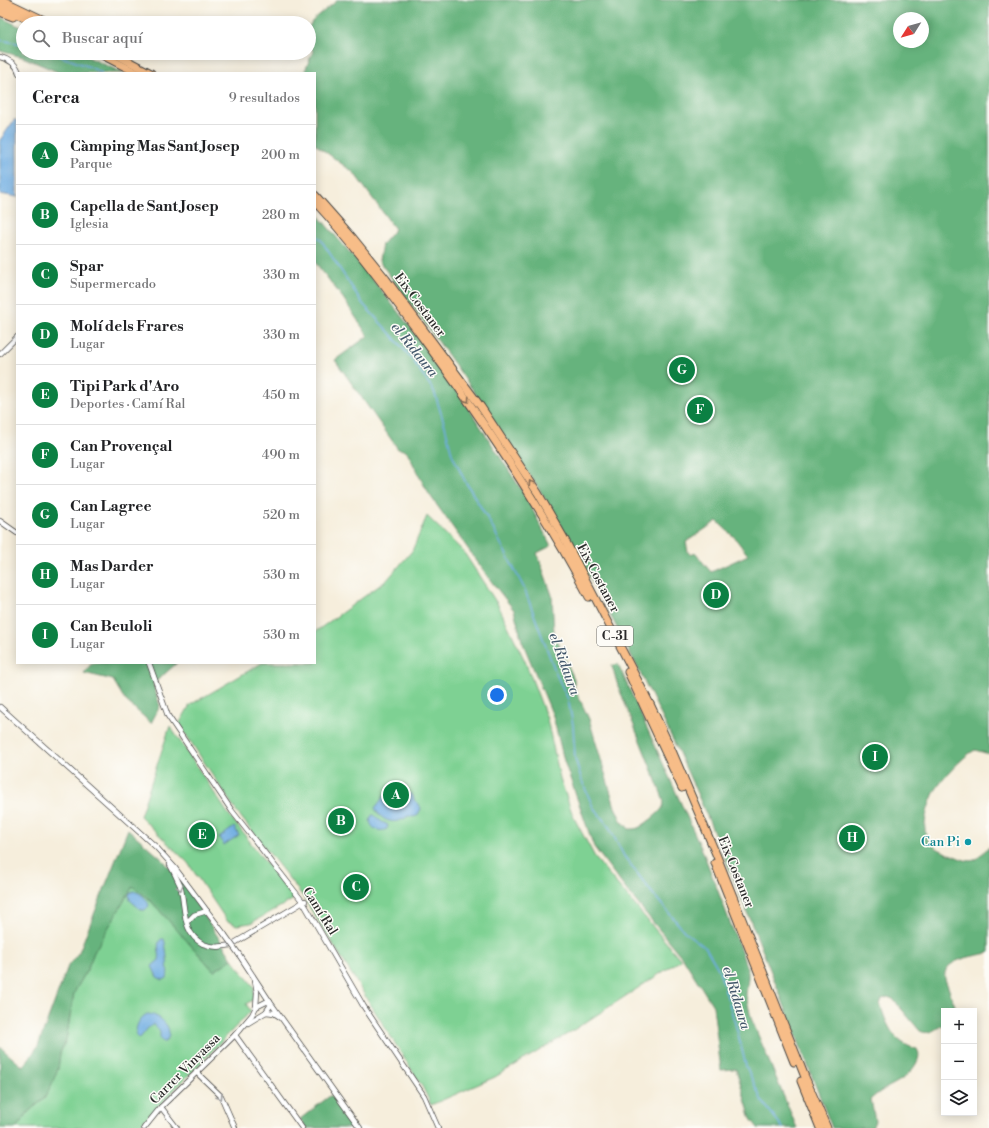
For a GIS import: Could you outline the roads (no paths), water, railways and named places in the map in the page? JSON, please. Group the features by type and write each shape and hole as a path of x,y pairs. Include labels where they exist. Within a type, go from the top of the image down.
{"highway":[{"path":"2,0 35,16"},
{"path":"11,0 38,16"},
{"path":"0,6 21,16"},
{"path":"0,12 16,19"},
{"path":"112,60 135,72"},
{"path":"126,60 149,72"},
{"name":"Eix Costaner","path":"316,196 353,238 386,279 452,368 538,493 565,540 650,704 673,753 716,854 805,1077 827,1128"},
{"name":"Eix Costaner","path":"316,203 381,282 447,371 532,497 587,592 644,706 712,855 820,1128"}],"street":[{"path":"0,57 8,59 18,68 19,72"},
{"path":"0,354 16,338"},
{"path":"0,521 16,532"},
{"name":"Camí Ral","path":"149,664 168,716 232,811 304,901 364,1007 400,1058 424,1096 438,1128"},
{"path":"0,707 166,857 238,953 281,1018 360,1128"},
{"path":"166,857 180,886 188,928 196,940 209,946 219,948 231,945 304,901"},
{"path":"187,922 194,915 207,911"},
{"path":"243,1027 256,1007 257,992 255,979"},
{"path":"256,1007 266,1002 270,1002"},
{"path":"243,1027 266,1012 270,1006 270,1002"},
{"path":"266,1012 274,1013 281,1018"},
{"name":"Carrer Vinyassa","path":"144,1128 161,1107 243,1027"},
{"path":"235,1035 302,1128"},
{"path":"196,1072 221,1096 235,1128"},
{"path":"161,1107 177,1128"}],"water":[{"path":"15,119 16,197 0,194 0,140"},
{"path":"395,782 406,786 400,795 402,796 408,793 411,794 414,800 419,804 421,809 417,816 408,816 394,822 381,817 378,813 375,808"},
{"path":"372,815 388,825 387,829 380,830 374,828 370,822"},
{"path":"234,827 239,835 224,845 219,838"},
{"path":"133,891 141,894 147,901 149,906 145,910 141,910 130,900 129,894"},
{"path":"161,939 164,939 165,942 168,975 167,978 163,980 157,977 152,966 159,960 158,944"},
{"path":"147,1014 162,1020 168,1028 169,1033 165,1042 163,1042 160,1038 160,1031 154,1024 148,1028 140,1038 137,1037 136,1030 138,1024"}],"waterway":[{"name":"el Ridaura","path":"0,40 16,43"},
{"name":"el Ridaura","path":"70,60 100,72"},
{"name":"el Ridaura","path":"316,235 321,240 363,304 412,359 434,391 452,454 465,481 488,519 524,588 557,676 568,699 573,725 575,758 582,781 593,807 609,827 624,856 653,894 685,932 706,948 719,970 746,1066 762,1101 783,1128"}],"place":[{"name":"Can Lagree","path":"682,370"},
{"name":"Can Provençal","path":"700,410"},
{"name":"Molí dels Frares","path":"716,595"},
{"name":"Can Beuloli","path":"875,757"},
{"name":"Càmping Mas Sant Josep","path":"396,795"},
{"name":"Capella de Sant Josep","path":"341,821"},
{"name":"Tipi Park d'Aro","path":"202,835"},
{"name":"Mas Darder","path":"852,838"},
{"name":"Can Pi","path":"968,842"},
{"name":"Spar","path":"356,887"}]}
